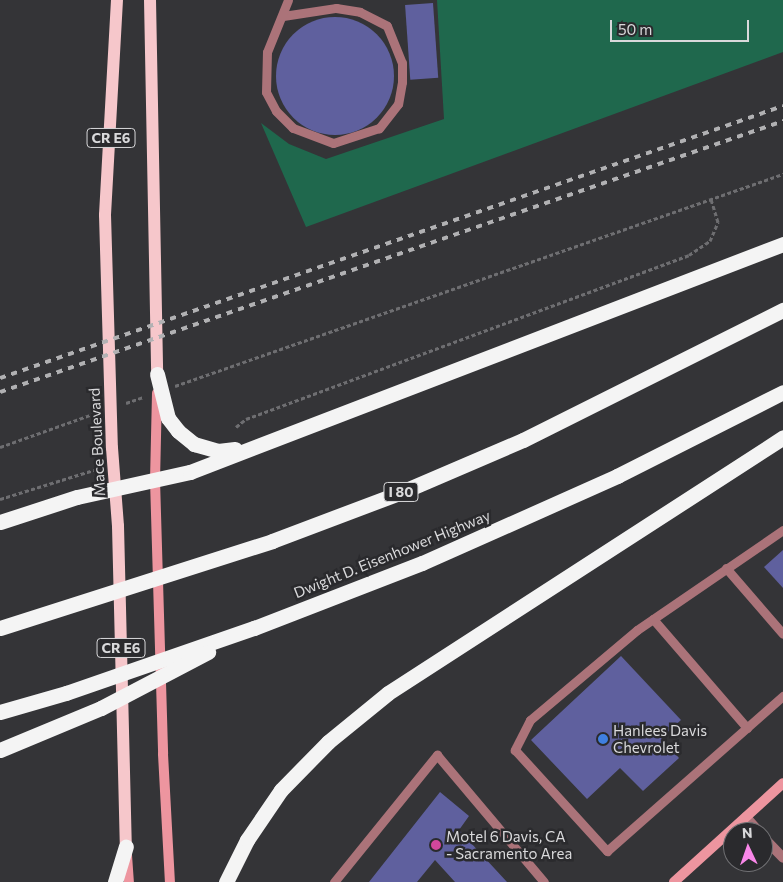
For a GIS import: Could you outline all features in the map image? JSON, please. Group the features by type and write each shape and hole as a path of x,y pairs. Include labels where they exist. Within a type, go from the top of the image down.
{"highway":[{"path":"0,522 115,488 190,472 783,244"},
{"name":"I 80","path":"0,628 272,541 404,491 523,440 783,310"},
{"path":"157,374 168,418 178,432 194,444 218,451 259,445"},
{"name":"Dwight D. Eisenhower Highway","path":"0,712 254,628 422,563 617,476 783,392"},
{"path":"226,882 247,840 281,790 335,736 388,693 783,437"},
{"path":"0,750 101,708 254,628"},
{"path":"115,882 126,847"}],"main road":[{"name":"Mace Boulevard","path":"118,0 105,215 112,448 118,526 123,770 128,882"},
{"name":"CR E6","path":"150,0 157,374 155,480 162,754 170,882"},
{"path":"674,882 783,783"}],"street":[{"path":"746,818 750,822"},
{"path":"773,848 783,858"}],"lane":[{"path":"283,16 336,8 360,12 387,26 402,63 402,82 398,104 379,128 333,143 293,128 276,111 266,92 267,52 288,0"},
{"path":"783,530 653,619 530,720 515,750 607,850 783,696"},
{"path":"726,568 783,634"},
{"path":"653,619 747,728"},
{"path":"334,882 437,756 544,882"}],"path":[{"path":"170,388 783,174"},
{"path":"236,427 246,419 689,255 710,241 718,222 711,200"},
{"path":"123,404 151,394"},
{"path":"0,447 104,410"},
{"path":"0,499 113,465"}],"green space":[{"path":"437,0 783,0 783,52 306,227 261,123 289,144 326,159 444,119"}],"building":[{"path":"433,3 438,78 410,80 405,5"},
{"path":"335,17 357,22 368,27 384,43 389,54 394,76 389,98 384,109 368,125 357,130 335,135 313,130 302,125 286,109 281,98 276,76 281,54 286,43 302,27 313,22"},
{"path":"783,550 783,588 764,567"},
{"path":"621,656 681,720 661,738 679,758 643,791 620,768 587,799 531,740"},
{"name":"Motel 6 Davis, CA - Sacramento Area","path":"440,792 469,816 459,830 507,882 455,882 435,860 417,882 369,882"}],"railway":[{"path":"0,378 783,106"},
{"path":"0,392 783,121"}],"place":[{"name":"Hanlees Davis Chevrolet","path":"603,739"},
{"name":"Motel 6 Davis, CA - Sacramento Area","path":"436,845"}]}
